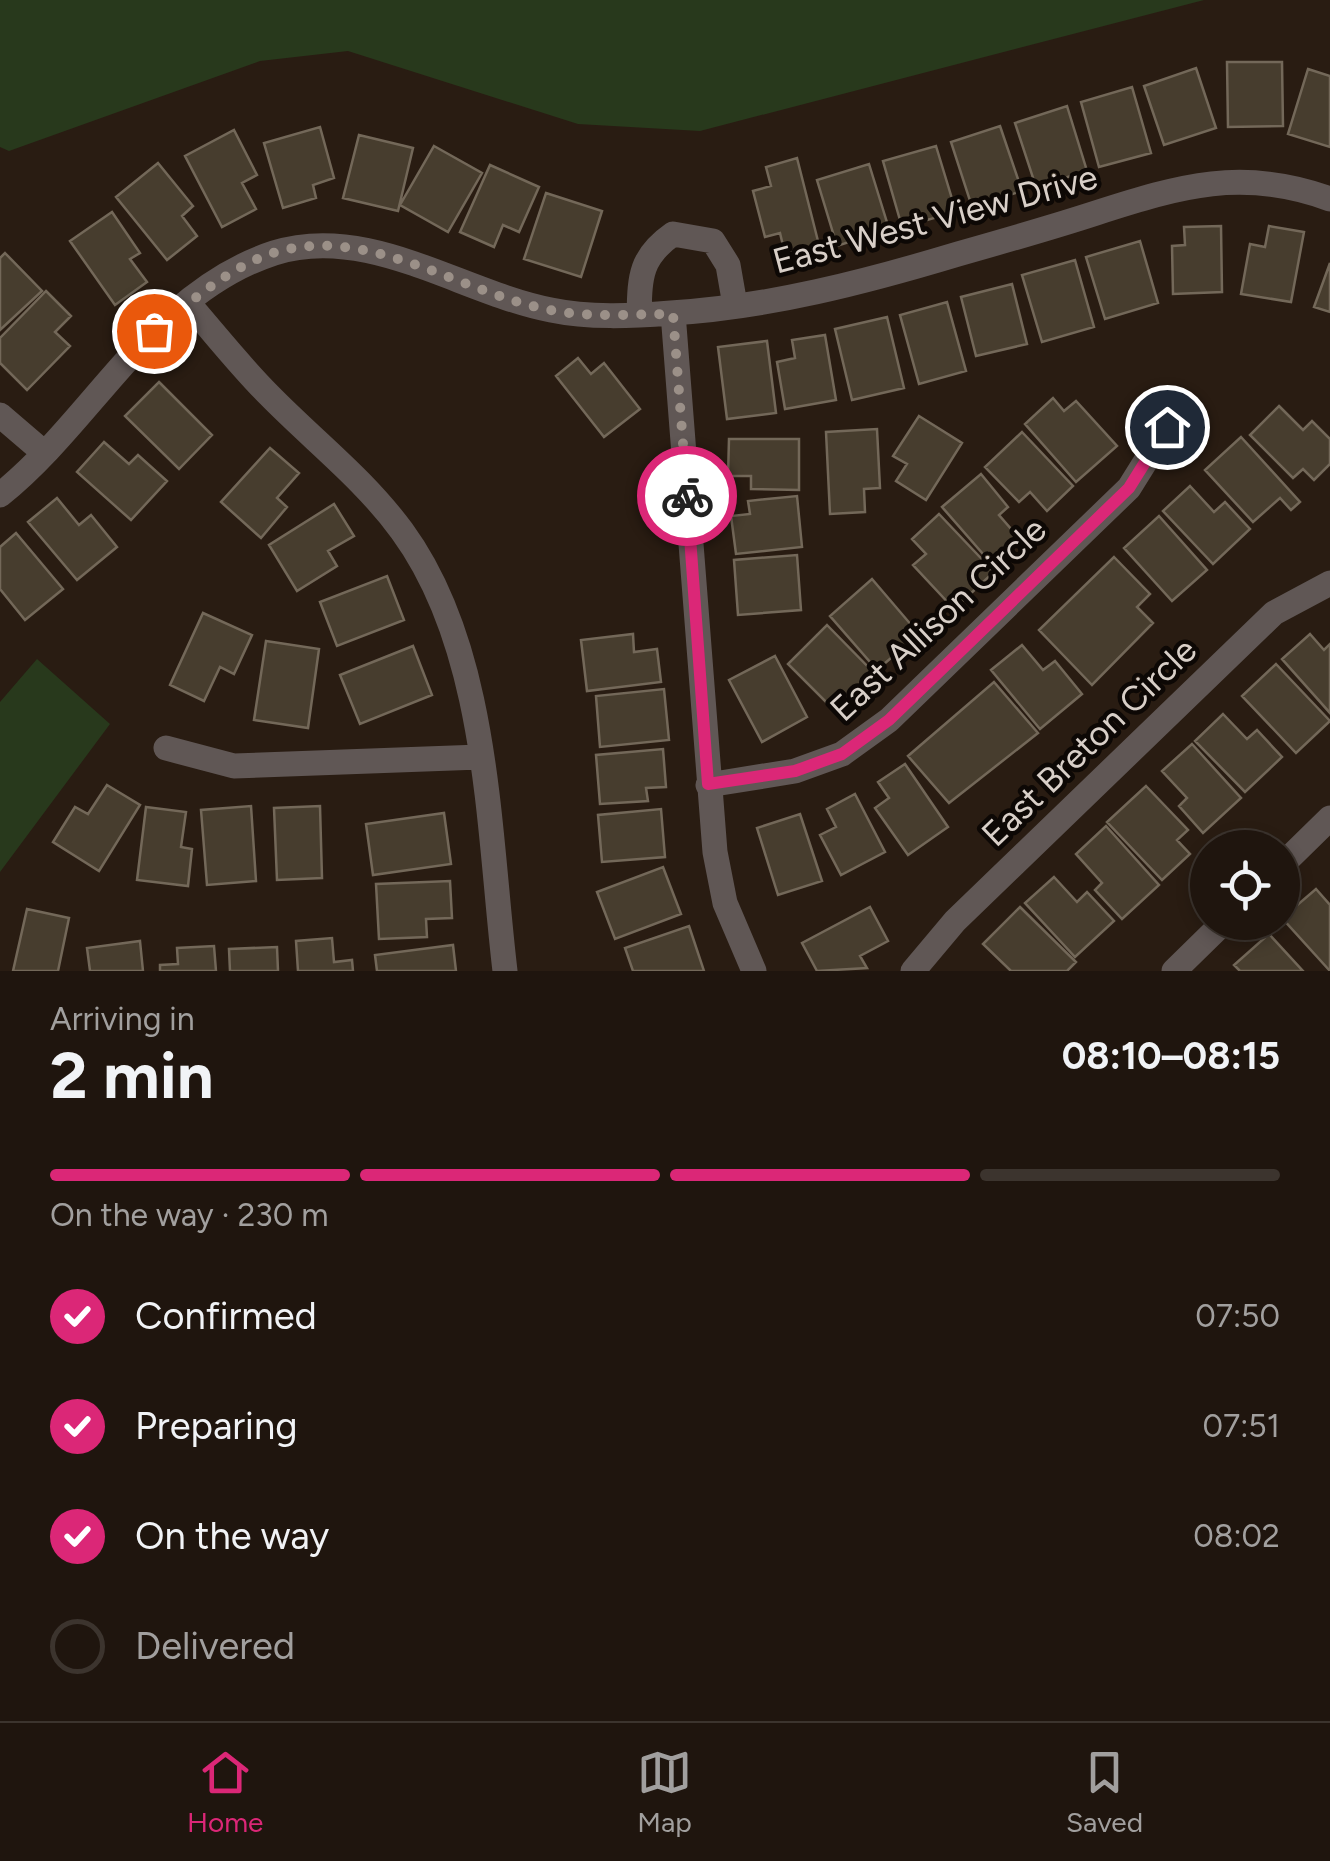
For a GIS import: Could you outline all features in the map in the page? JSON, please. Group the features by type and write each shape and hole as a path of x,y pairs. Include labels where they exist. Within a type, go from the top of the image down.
{"street":[{"name":"East West View Drive","path":"0,495 154,331 246,265 277,252 312,248 388,256 552,311 673,314 851,284 1169,188 1250,181 1288,185 1330,199"},
{"path":"639,314 640,268 653,248 673,234 712,241 728,265 735,305"},
{"path":"188,303 269,395 368,488 404,533 458,637 472,697 505,971"},
{"path":"673,314 708,784 724,903 754,971"},
{"path":"0,415 42,451"},
{"name":"East Allison Circle","path":"708,784 810,766 842,754 889,720 1129,488 1167,427"},
{"name":"East Breton Circle","path":"913,971 955,921 1274,612 1330,584"},
{"path":"166,748 234,766 291,768 480,756"},
{"path":"1300,847 1330,818"},
{"path":"1174,971 1206,940"}],"green space":[{"path":"0,0 1204,0 700,131 578,124 348,51 260,61 9,151 0,147"},
{"path":"37,659 110,724 0,872 0,702"}],"building":[{"path":"1227,62 1282,62 1283,126 1228,127"},
{"path":"1196,68 1216,128 1164,145 1144,86"},
{"path":"1308,69 1330,76 1330,147 1288,134"},
{"path":"1132,87 1151,153 1099,167 1081,102"},
{"path":"1067,106 1087,171 1036,187 1015,123"},
{"path":"1000,126 1022,191 972,207 951,142"},
{"path":"320,127 334,178 313,185 316,198 283,208 264,143"},
{"path":"234,130 257,175 242,183 256,209 222,227 185,156"},
{"path":"359,135 413,148 398,211 343,198"},
{"path":"434,146 482,173 448,232 400,205"},
{"path":"936,146 956,212 902,227 883,161"},
{"path":"797,158 819,245 785,254 780,233 765,237 753,191 771,186 766,167"},
{"path":"158,163 193,206 182,216 197,236 167,260 116,197"},
{"path":"869,164 889,229 837,246 817,180"},
{"path":"490,165 539,187 519,232 503,225 494,247 460,232"},
{"path":"546,193 602,211 581,277 524,259"},
{"path":"112,212 140,253 130,259 147,282 115,305 70,241"},
{"path":"1221,226 1222,292 1173,294 1172,246 1185,245 1184,227"},
{"path":"1269,226 1304,232 1291,302 1241,294 1250,244 1265,247"},
{"path":"1140,241 1158,303 1105,319 1086,257"},
{"path":"5,253 42,291 0,330 0,258"},
{"path":"1075,260 1094,327 1042,342 1022,275"},
{"path":"1330,263 1330,312 1314,307"},
{"path":"1012,284 1027,344 976,356 961,297"},
{"path":"46,291 71,316 55,332 70,346 27,390 0,363 0,338"},
{"path":"947,302 966,371 919,384 900,315"},
{"path":"887,317 904,388 852,400 835,329"},
{"path":"825,335 836,400 785,409 777,362 795,358 792,340"},
{"path":"767,341 776,413 727,419 718,347"},
{"path":"578,358 591,374 604,363 640,409 604,437 556,376"},
{"path":"159,382 212,435 179,469 125,416"},
{"path":"1053,398 1064,411 1076,401 1117,446 1076,482 1025,424"},
{"path":"1279,406 1303,430 1312,421 1330,439 1330,464 1314,480 1303,469 1293,478 1250,435"},
{"path":"919,416 962,443 926,500 896,481 907,464 893,456"},
{"path":"877,429 880,488 864,489 865,512 830,514 826,432"},
{"path":"1022,432 1073,486 1047,511 1030,492 1019,502 985,467"},
{"path":"1241,437 1300,502 1291,510 1280,498 1253,522 1205,470"},
{"path":"729,439 799,439 799,490 751,489 751,476 728,476"},
{"path":"104,442 129,464 138,455 167,481 131,520 77,472"},
{"path":"270,448 299,473 277,498 287,507 261,538 221,502"},
{"path":"981,474 1008,507 999,515 1019,538 990,562 942,507"},
{"path":"1190,486 1214,512 1225,502 1250,529 1213,564 1163,511"},
{"path":"797,496 802,547 736,554 731,516 750,514 748,501"},
{"path":"57,498 79,525 91,515 117,547 77,580 28,522"},
{"path":"334,504 354,536 328,551 337,566 297,591 269,545"},
{"path":"939,514 994,572 954,609 913,565 926,554 912,539"},
{"path":"1159,516 1207,570 1172,601 1124,548"},
{"path":"16,533 63,589 25,620 0,589 0,547"},
{"path":"797,555 801,610 738,615 734,560"},
{"path":"1114,557 1150,594 1137,607 1153,623 1092,685 1039,630"},
{"path":"387,576 404,620 337,646 320,602"},
{"path":"872,579 919,634 877,670 830,616"},
{"path":"203,613 252,635 234,674 220,667 204,701 170,685"},
{"path":"827,625 876,675 837,713 788,664"},
{"path":"633,634 634,652 657,649 661,682 587,691 581,640"},
{"path":"1310,634 1324,650 1330,644 1330,713 1282,659"},
{"path":"266,641 319,649 308,728 254,720"},
{"path":"1022,645 1043,670 1055,661 1082,694 1040,729 991,670"},
{"path":"413,646 432,695 360,724 340,675"},
{"path":"775,656 807,717 762,742 729,680"},
{"path":"1276,664 1330,721 1296,753 1242,696"},
{"path":"994,682 1038,733 949,803 908,756"},
{"path":"664,689 669,740 600,747 596,696"},
{"path":"1223,714 1247,739 1257,730 1282,757 1245,792 1195,741"},
{"path":"1192,744 1241,798 1206,830 1200,830 1179,806 1187,798 1162,771"},
{"path":"663,749 666,787 646,788 648,801 600,804 596,755"},
{"path":"905,764 948,827 908,855 875,808 889,798 878,782"},
{"path":"107,785 140,805 99,871 53,842 75,807 88,814"},
{"path":"1146,786 1188,830 1177,840 1190,854 1162,880 1107,822"},
{"path":"855,794 885,852 841,875 820,835 836,827 827,809"},
{"path":"251,806 256,881 207,885 201,810"},
{"path":"320,806 322,878 277,880 274,808"},
{"path":"146,807 186,812 181,847 192,849 188,886 137,880"},
{"path":"661,809 665,857 602,862 598,815"},
{"path":"444,813 451,864 373,875 366,824"},
{"path":"800,814 822,881 778,895 757,828"},
{"path":"1106,826 1159,885 1122,919 1095,890 1102,883 1076,854"},
{"path":"663,867 681,914 615,939 597,892"},
{"path":"1054,877 1077,902 1087,892 1114,921 1075,957 1025,903"},
{"path":"450,881 452,918 426,919 427,937 379,939 376,884"},
{"path":"1316,889 1330,905 1330,971 1300,938 1300,903"},
{"path":"870,907 888,941 860,956 867,968 817,971 802,943"},
{"path":"1020,907 1076,962 1067,971 1011,971 983,944"},
{"path":"27,909 69,918 58,971 13,971"},
{"path":"689,926 704,971 633,971 625,948"},
{"path":"332,938 334,962 352,960 353,971 298,971 296,941"},
{"path":"1262,940 1275,940 1303,971 1240,971 1234,965"},
{"path":"140,941 143,971 90,971 87,948"},
{"path":"453,945 456,971 377,971 375,955"},
{"path":"214,946 216,971 160,971 160,965 178,964 177,948"},
{"path":"277,947 278,971 230,971 229,949"}],"way so far":[{"path":"154,331 246,265 277,252 312,248 388,256 552,311 673,314 687,496"}],"route":[{"path":"687,496 708,784 746,780 795,771 842,754 889,720 1129,488 1167,427"}]}
